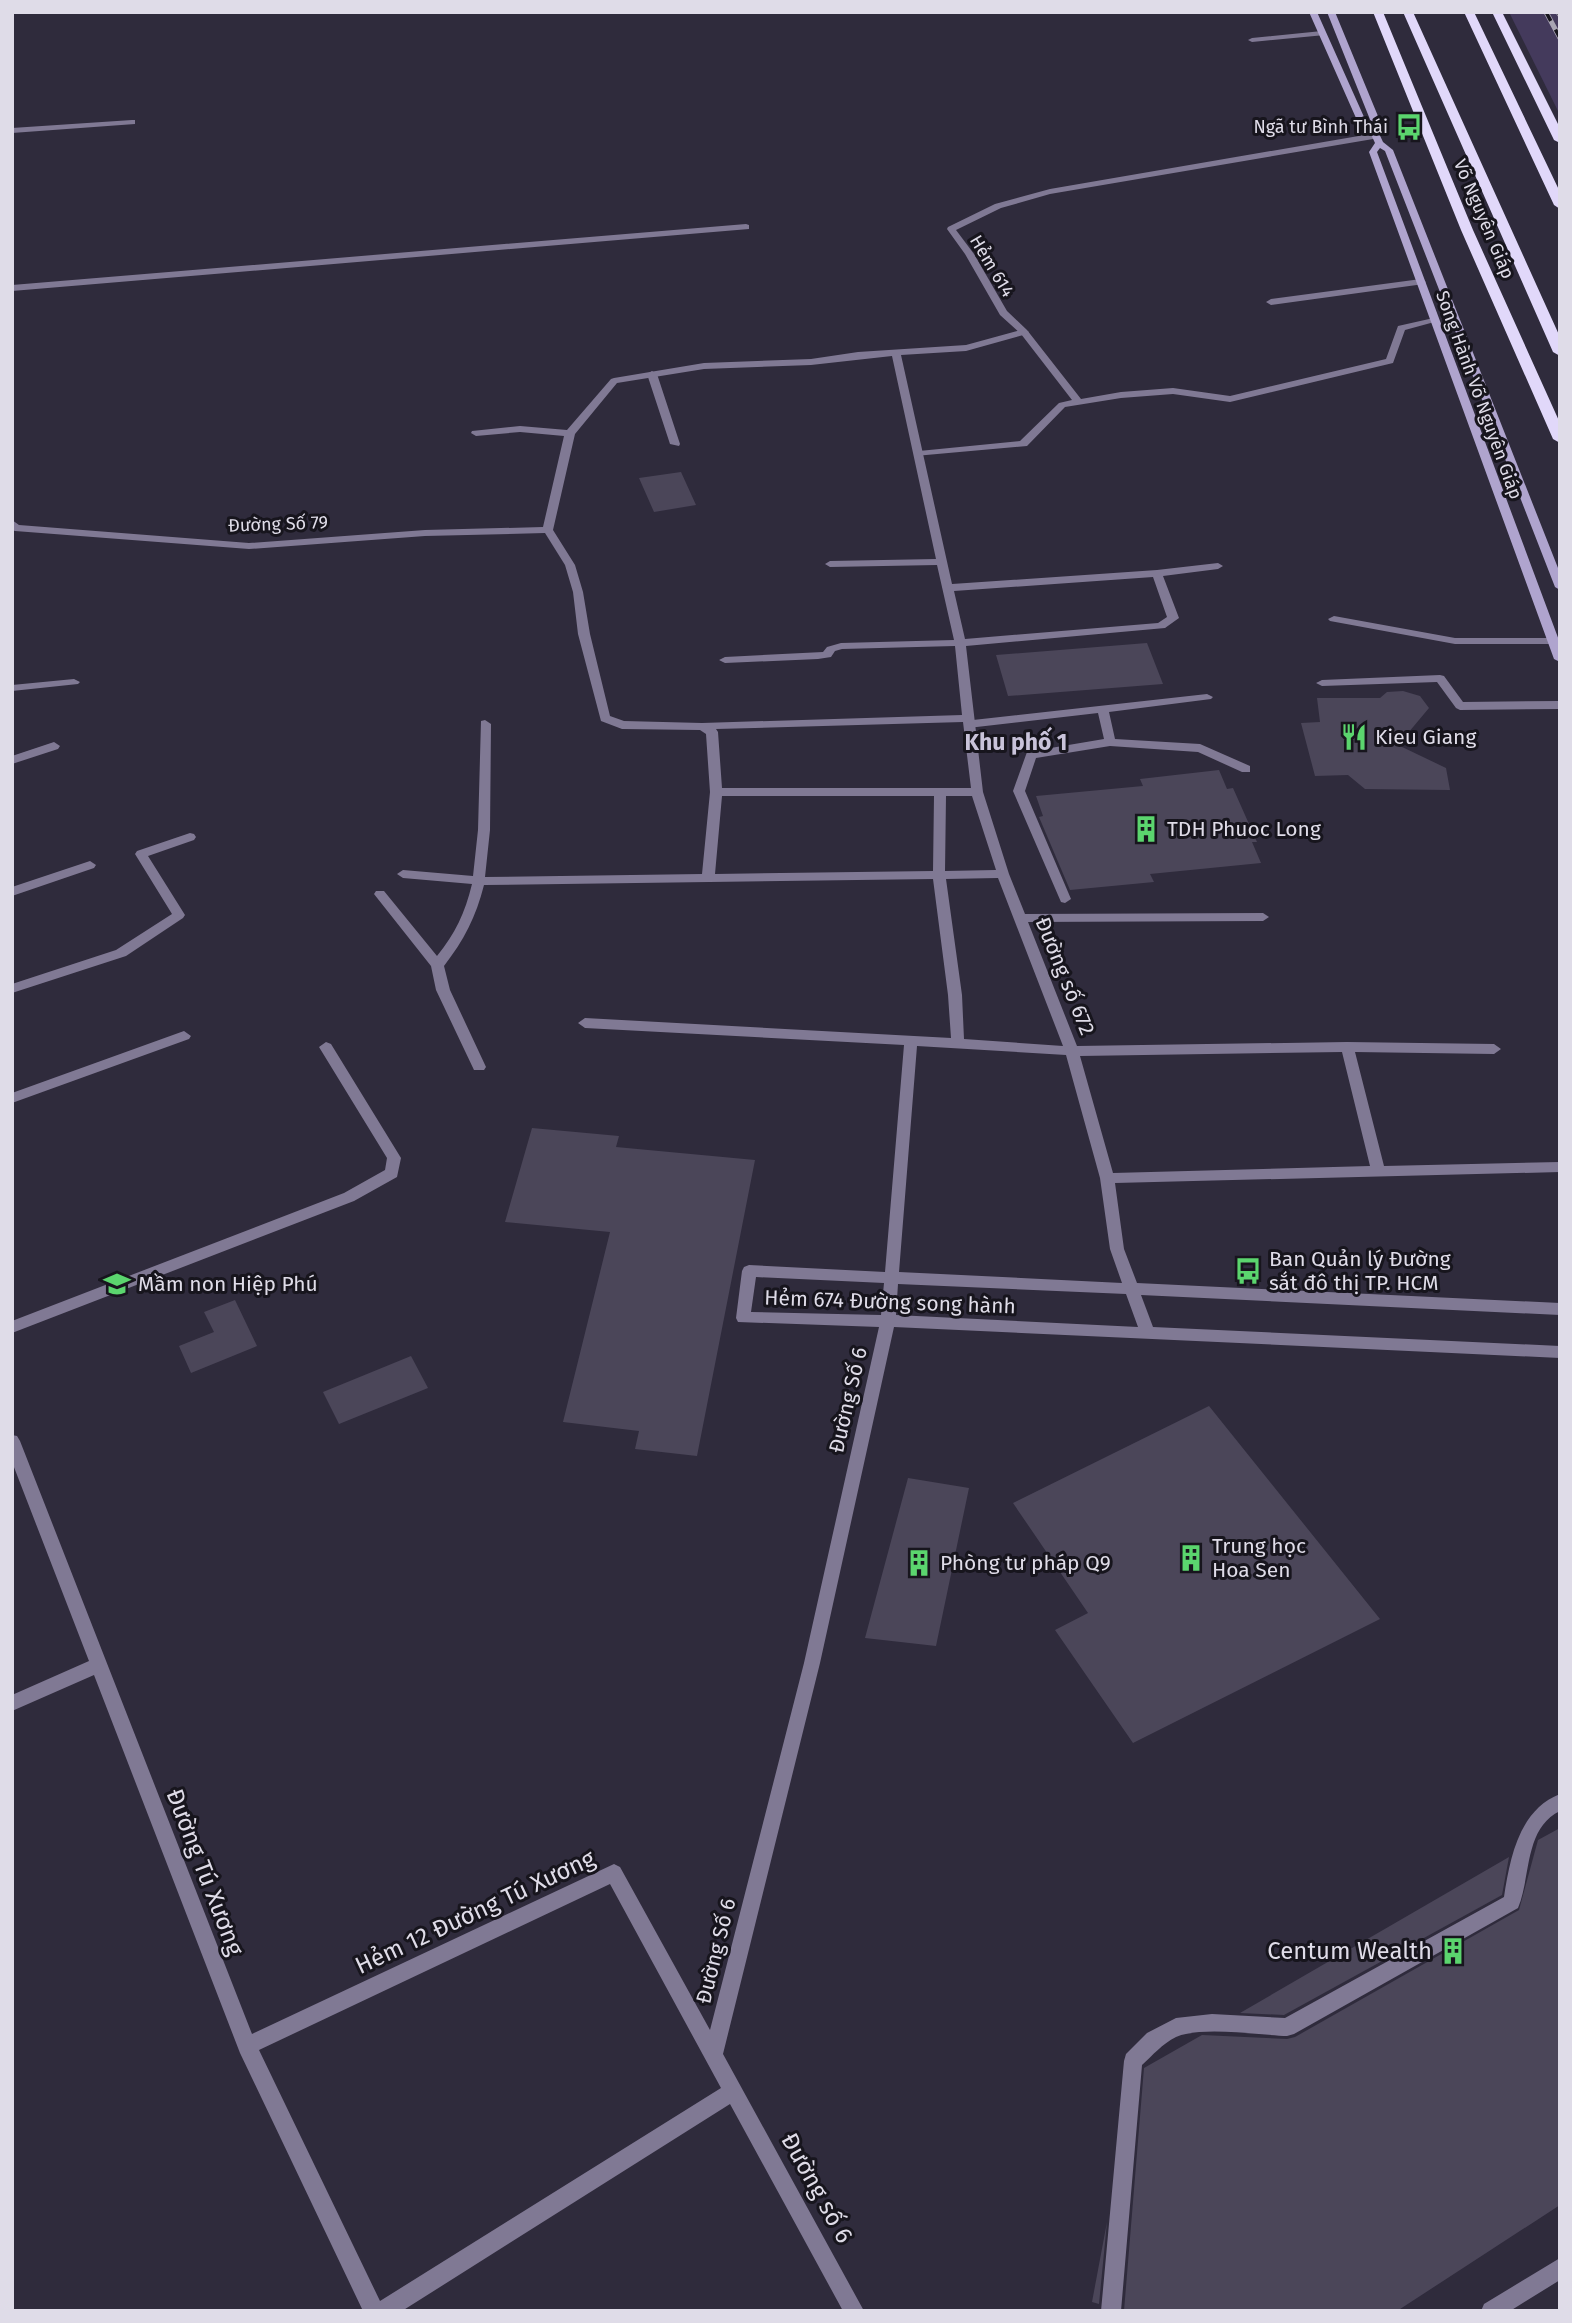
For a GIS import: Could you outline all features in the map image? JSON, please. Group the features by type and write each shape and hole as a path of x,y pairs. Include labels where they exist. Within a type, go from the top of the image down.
{"highway":[{"name":"Võ Nguyên Giáp","path":"1378,12 1467,230 1560,439"},
{"name":"Võ Nguyên Giáp","path":"1408,12 1560,352"},
{"path":"1469,12 1560,205"},
{"path":"1497,12 1560,140"}],"main road":[{"path":"1313,12 1360,118 1376,136"},
{"name":"Song Hành Võ Nguyên Giáp","path":"1331,12 1376,121 1373,152 1560,659"},
{"name":"Song Hành Võ Nguyên Giáp","path":"1376,136 1390,150 1560,587"}],"street":[{"path":"1252,40 1322,33"},
{"path":"12,131 132,122"},
{"name":"Hẻm 614","path":"1024,332 1003,313 969,254 951,229 971,216 1027,198 1081,186 1376,136"},
{"path":"12,288 747,227"},
{"path":"1271,302 1421,282"},
{"path":"919,454 1023,444 1062,405 1121,395 1173,391 1230,399 1390,360 1401,328 1435,319"},
{"path":"1078,402 1024,332 966,348 858,355 811,362 704,366 614,381 570,433 548,530 570,565 605,718 622,725 702,726 968,721 1207,697"},
{"name":"Đường số 672","path":"896,354 960,643 977,792 1019,918 1072,1051 1107,1178 1117,1249 1147,1333"},
{"path":"652,374 675,444"},
{"path":"476,433 520,429 570,433"},
{"name":"Đường Số 79","path":"12,523 15,528 249,546 425,533 548,530"},
{"path":"830,564 943,562"},
{"path":"949,588 1218,566"},
{"path":"725,660 827,655 831,649 841,646 960,643 1161,626 1173,618 1157,573"},
{"path":"1334,619 1455,641 1553,641"},
{"path":"1322,683 1440,678 1460,706 1560,705"},
{"path":"12,688 74,682"},
{"path":"1103,708 1110,742"},
{"path":"437,965 464,929 479,881 483,845 485,724"},
{"path":"702,726 712,732 716,792 708,878"},
{"path":"1065,899 1019,792 1031,755 1110,742 1200,748 1246,769"},
{"path":"12,760 54,746"},
{"path":"716,792 977,792"},
{"path":"940,792 939,876 955,995 958,1043"},
{"path":"12,989 121,953 179,915 141,854 190,836"},
{"path":"12,892 90,865"},
{"path":"403,874 479,881 1003,874"},
{"path":"380,894 437,965 443,990 479,1067"},
{"path":"1019,918 1263,918"},
{"path":"584,1024 1072,1051 1347,1047 1494,1049"},
{"path":"12,1098 184,1036"},
{"name":"Đường Số 6","path":"714,2053 812,1663 888,1321 911,1041"},
{"path":"12,1327 349,1197 392,1173 394,1158 326,1047"},
{"path":"1347,1047 1378,1171"},
{"path":"1107,1178 1560,1167"},
{"name":"Hẻm 674 Đường song hành","path":"1560,1309 749,1271 743,1318 888,1321 1560,1352"},
{"name":"Đường Tú Xương","path":"12,1441 247,2046 374,2311"},
{"path":"12,1703 98,1665"},
{"path":"1111,2311 1133,2061 1154,2040 1176,2027 1212,2023 1287,2027 1512,1902 1517,1863 1531,1828 1553,1803 1560,1802"},
{"name":"Hẻm 12 Đường Tú Xương","path":"247,2046 614,1873 734,2091"},
{"path":"383,2311 734,2091"},
{"name":"Đường số 6","path":"734,2091 854,2311"},
{"path":"1491,2311 1560,2268"}],"shaded area":[{"path":"1509,12 1560,12 1560,115"}],"building":[{"path":"681,472 696,505 654,512 639,478"},
{"path":"1147,643 1163,684 1008,696 996,655"},
{"name":"Kieu Giang","path":"1403,691 1420,696 1429,708 1398,745 1446,768 1450,790 1365,789 1348,775 1315,776 1301,723 1320,722 1317,698 1380,698 1387,692"},
{"name":"TDH Phuoc Long","path":"1219,770 1227,789 1233,788 1257,842 1252,842 1261,863 1150,874 1154,882 1070,890 1039,817 1043,816 1036,796 1143,786 1140,779"},
{"path":"532,1128 619,1136 616,1147 755,1160 697,1456 635,1449 639,1431 563,1422 610,1232 505,1222"},
{"path":"235,1300 257,1346 191,1373 179,1346 214,1332 204,1312"},
{"path":"411,1356 428,1388 339,1424 323,1392"},
{"name":"Trung học Hoa Sen","path":"1209,1406 1380,1619 1133,1743 1055,1630 1088,1613 1013,1503"},
{"name":"Phòng tư pháp Q9","path":"908,1478 969,1488 936,1646 865,1638"},
{"name":"Centum Wealth","path":"1560,1828 1560,2205 1397,2311 1124,2311 1144,2068 1202,2035 1287,2039 1295,2037 1519,1910 1538,1840"},
{"path":"1509,1857 1502,1895 1284,2015 1240,2013"},
{"path":"1107,2222 1099,2304 1092,2302"}],"railway":[{"path":"1546,12 1560,38"}],"place":[{"name":"Ngã tư Bình Thái","path":"1409,127"},
{"name":"Kieu Giang","path":"1354,737"},
{"name":"TDH Phuoc Long","path":"1146,829"},
{"name":"Ban Quản lý Đường sắt đô thị TP. HCM","path":"1248,1271"},
{"name":"Mầm non Hiệp Phú","path":"117,1284"},
{"name":"Trung học Hoa Sen","path":"1191,1558"},
{"name":"Phòng tư pháp Q9","path":"919,1563"},
{"name":"Centum Wealth","path":"1453,1951"}],"district":[{"name":"Khu phố 1","path":"1016,742"}]}
